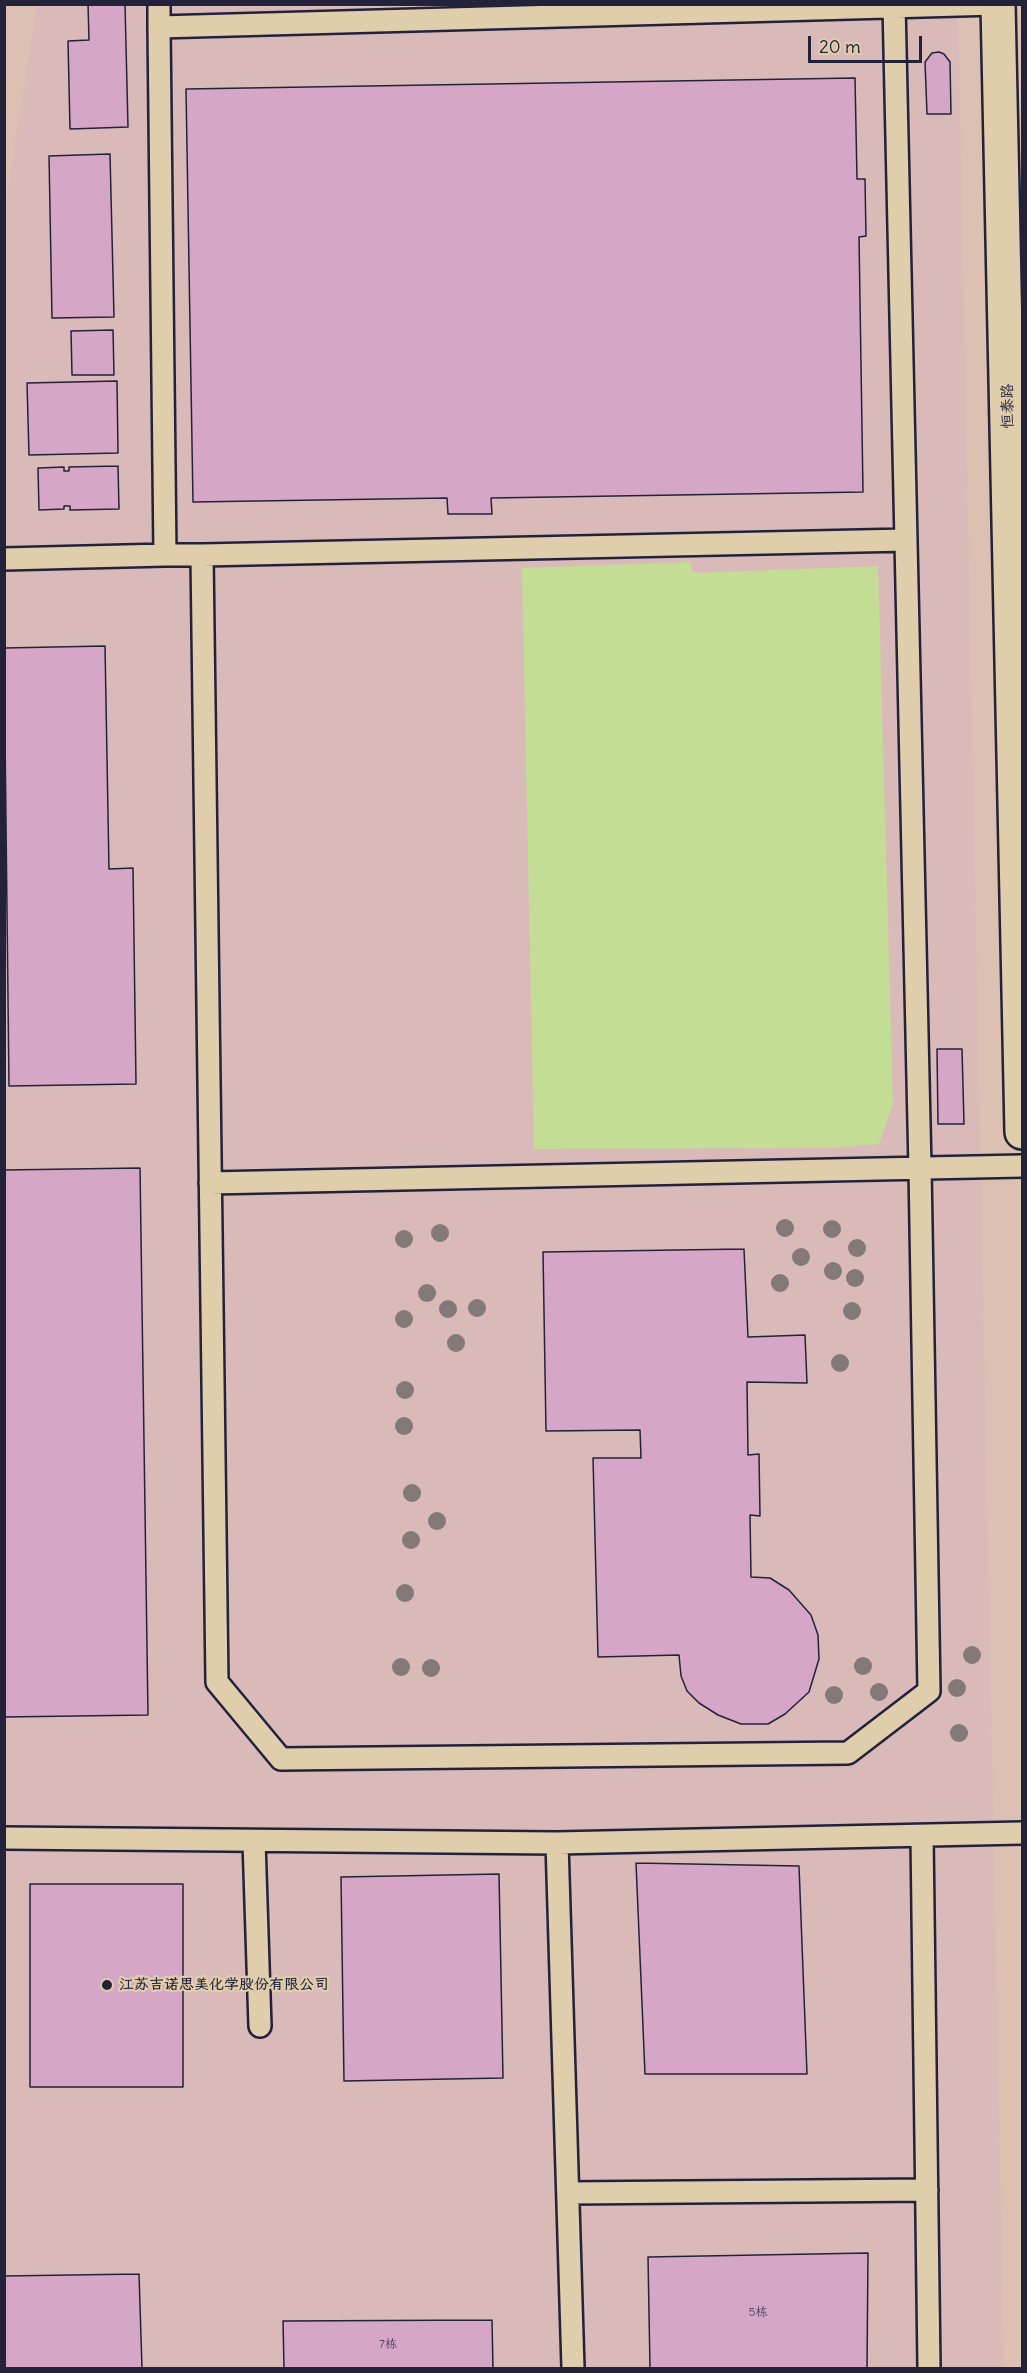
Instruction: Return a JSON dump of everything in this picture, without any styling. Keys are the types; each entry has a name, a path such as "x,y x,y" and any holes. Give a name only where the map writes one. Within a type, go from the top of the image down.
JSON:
{"street":[{"name":"恒泰路","path":"997,4 1023,1132"}],"lane":[{"path":"159,4 165,555"},
{"path":"159,27 392,13 997,4"},
{"path":"201,555 217,1682 281,1759 849,1754 929,1691 920,1168 894,7"},
{"path":"4,559 906,540"},
{"path":"210,1183 1023,1166"},
{"path":"4,1838 557,1843 1023,1833"},
{"path":"922,1836 929,2368"},
{"path":"254,1841 260,2026"},
{"path":"557,1843 573,2368"},
{"path":"568,2193 927,2190"}],"shaded area":[{"path":"37,5 958,5 1004,2368 5,2368 4,213"}],"green space":[{"path":"690,562 693,573 878,566 893,1104 879,1144 832,1148 534,1149 522,568"}],"building":[{"path":"88,4 125,4 128,127 70,129 68,41 89,40"},
{"path":"932,53 944,54 950,62 951,114 927,114 925,62"},
{"path":"855,78 857,179 865,179 866,236 859,237 863,492 491,498 492,514 448,514 447,498 193,502 186,89"},
{"path":"110,154 114,317 52,318 49,156"},
{"path":"113,330 114,375 72,375 71,331"},
{"path":"117,381 118,453 29,455 27,383"},
{"path":"118,466 119,509 70,510 70,506 64,506 64,509 39,510 38,468 64,467 64,471 69,471 69,467"},
{"path":"105,646 109,869 133,868 136,1084 9,1086 4,648"},
{"path":"937,1049 962,1049 964,1124 938,1124"},
{"path":"140,1168 148,1715 4,1717 4,1170"},
{"path":"744,1249 748,1337 805,1335 807,1383 747,1382 748,1455 759,1454 760,1516 750,1515 751,1577 770,1578 789,1590 811,1615 818,1635 819,1659 809,1692 785,1714 768,1724 741,1724 718,1715 699,1703 687,1691 681,1676 679,1655 598,1657 593,1458 641,1458 640,1430 546,1431 543,1252"},
{"path":"636,1863 799,1866 807,2074 645,2074"},
{"path":"499,1874 503,2078 344,2081 341,1877"},
{"name":"江苏吉诺思美化学股份有限公司","path":"30,1884 183,1884 183,2087 30,2087"},
{"path":"868,2253 867,2368 650,2368 648,2257"},
{"path":"139,2274 142,2368 4,2368 4,2276"},
{"path":"492,2320 493,2368 284,2368 283,2321"}],"place":[{"name":"江苏吉诺思美化学股份有限公司","path":"107,1985"}]}
